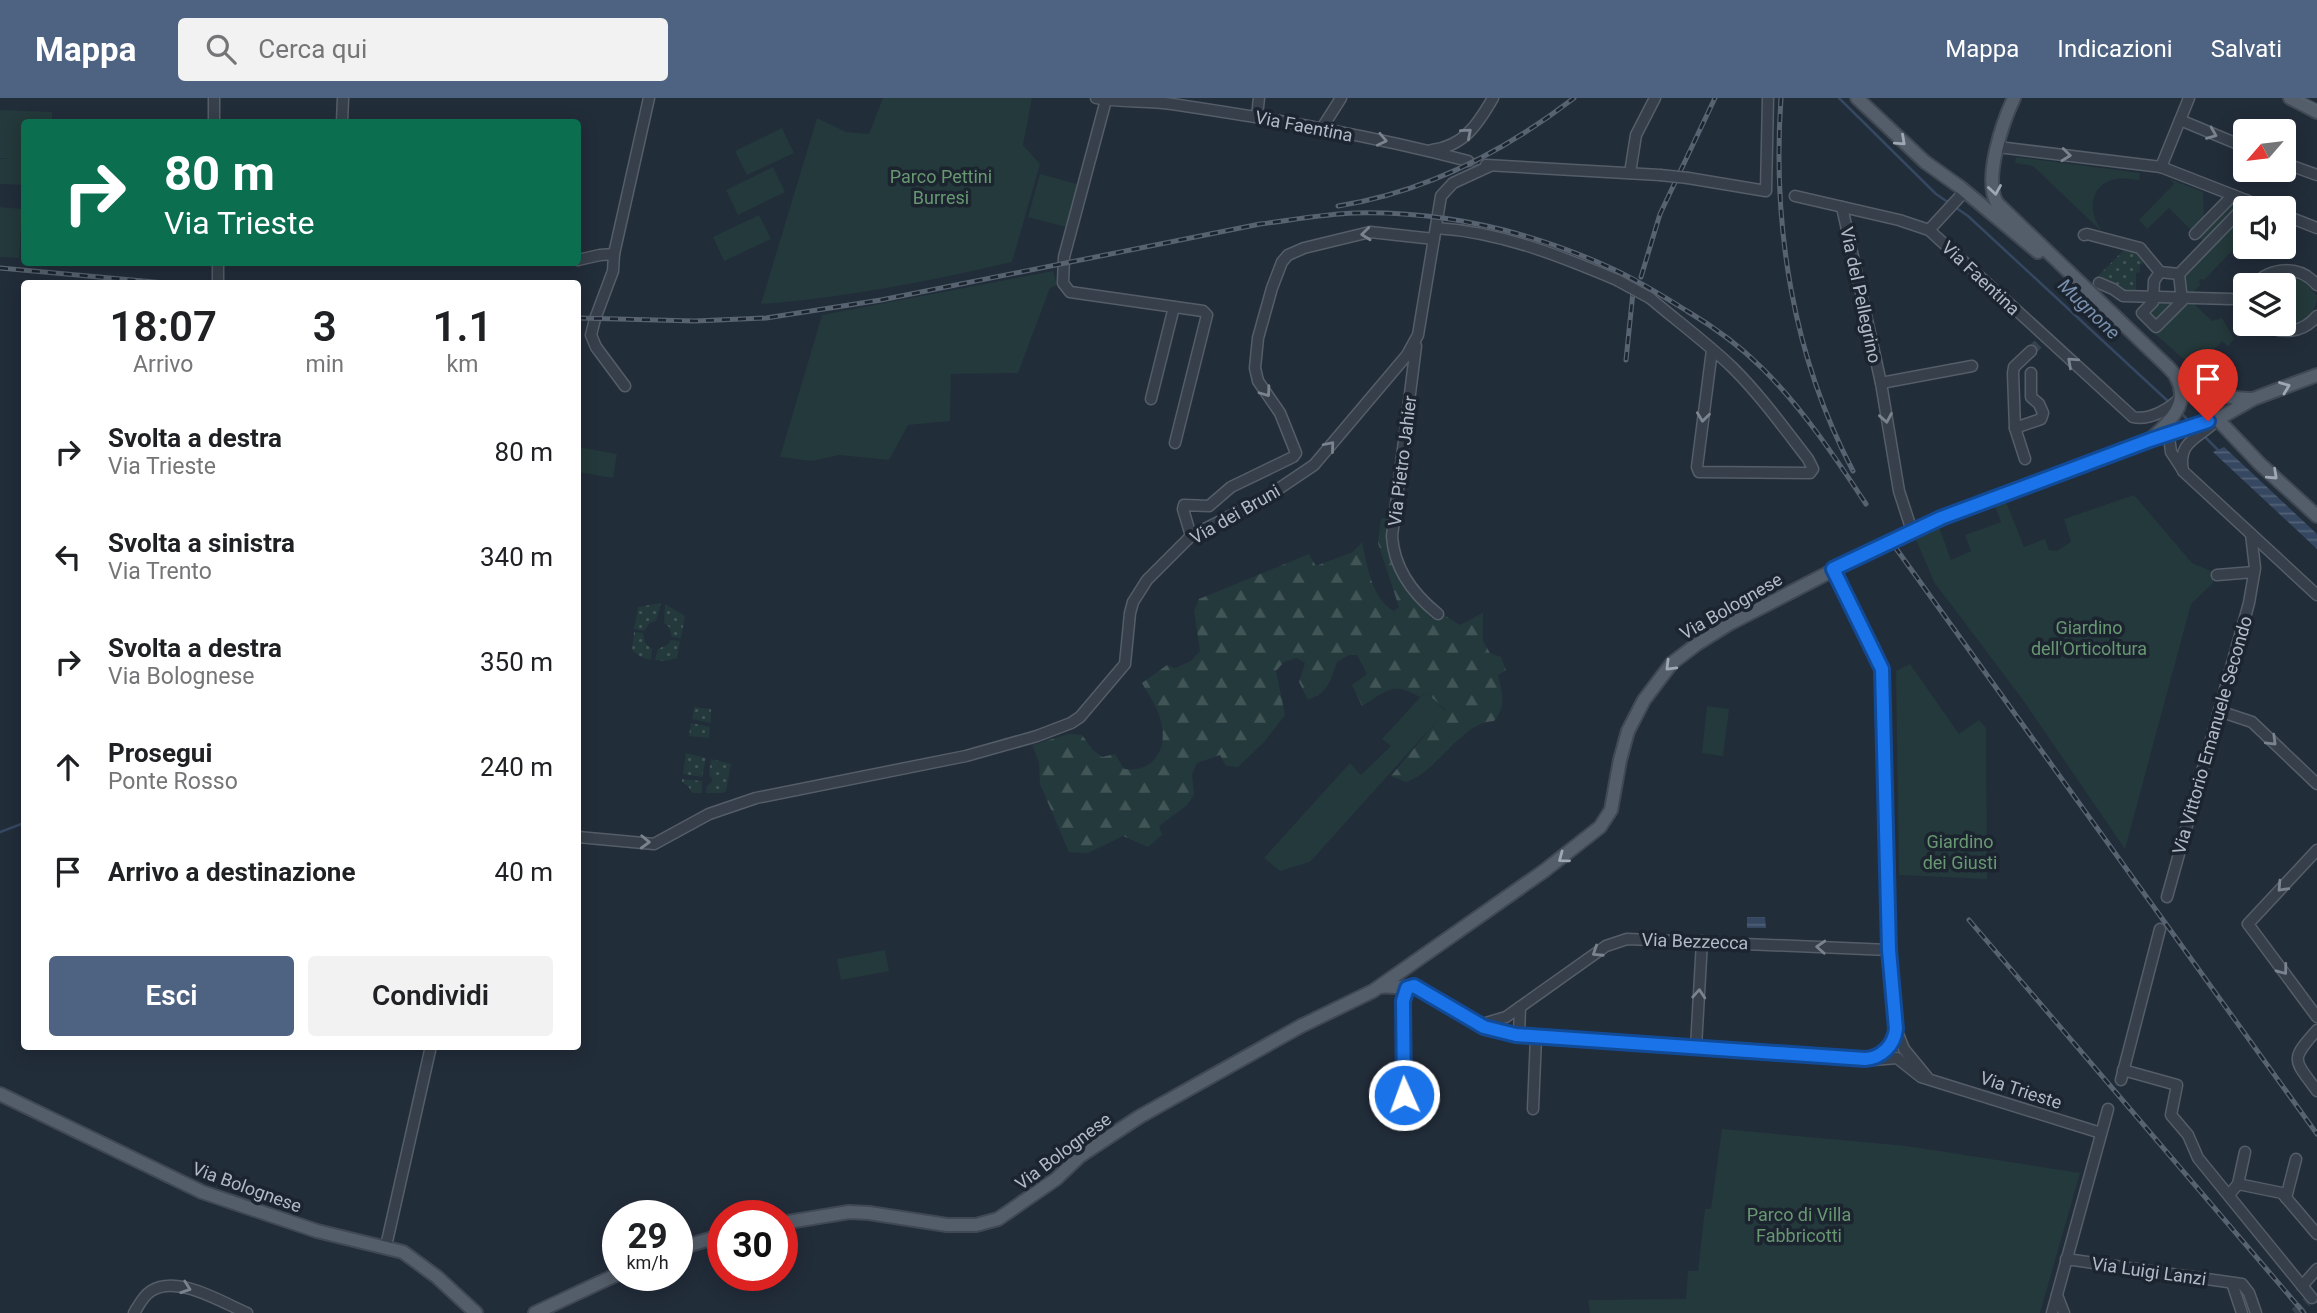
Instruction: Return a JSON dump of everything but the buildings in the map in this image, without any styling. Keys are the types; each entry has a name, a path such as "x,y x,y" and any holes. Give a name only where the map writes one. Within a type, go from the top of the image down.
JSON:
{"main road":[{"path":"1857,98 1963,194 2029,246 2057,261"},
{"path":"2014,98 2003,121 1998,147 1992,187 1995,199 2167,366 2260,464 2317,516"},
{"path":"2290,98 2317,113"},
{"path":"2167,366 2211,393 2231,398 2253,399"},
{"path":"2167,366 2180,384 2180,400 2167,432"},
{"name":"Via Bolognese","path":"798,1220 849,1212 947,1225 976,1225 998,1219 1056,1179 1080,1156 1139,1116 1379,987 1406,980 1605,822 1611,810 1620,760 1629,731 1644,700 1672,663 1697,644 1833,569 1906,534 2167,432 2204,426 2253,399 2317,375"},
{"path":"1833,569 1882,669 1889,950 1896,1029 1893,1043 1870,1059"},
{"name":"Via Trieste","path":"1406,980 1479,1025 1519,1036 1870,1059"},
{"name":"Via Bolognese","path":"0,1094 202,1192 317,1231 386,1246 409,1255 476,1313"},
{"path":"537,1313 602,1282"}],"street":[{"path":"214,98 215,119"},
{"path":"342,119 343,98"},
{"path":"625,386 596,347 591,335 613,271 614,254 649,98"},
{"path":"1257,116 1259,98"},
{"path":"1322,128 1341,98"},
{"path":"1428,151 1448,146 1469,134 1493,98"},
{"path":"1655,98 1636,135 1630,173 1688,178 1766,191 1768,98"},
{"path":"2161,166 2189,98"},
{"path":"1102,99 1063,257 1063,283 1070,292 1203,311 1207,315 1175,443"},
{"name":"Via Faentina","path":"1102,99 1151,101 1257,116 1468,161"},
{"path":"2180,120 2233,142"},
{"path":"1998,147 2161,166 2234,195 2195,234"},
{"name":"Via dei Bruni","path":"581,837 654,844 709,814 772,795 966,756 1037,736 1071,723 1080,717 1125,664 1127,628 1133,602 1147,580 1191,536 1265,498 1307,470 1321,457 1410,350 1418,335 1439,201 1447,188 1485,165 1630,173"},
{"path":"2296,167 2317,175"},
{"path":"1929,230 1963,194"},
{"name":"Via Faentina","path":"1795,196 1899,220 1929,230 2043,339 2136,418 2150,416 2180,400"},
{"name":"Via del Pellegrino","path":"1842,207 1881,383 1906,534"},
{"path":"2179,274 2233,218"},
{"path":"2296,220 2317,229"},
{"path":"1307,470 1296,453 1280,413 1258,381 1255,368 1258,338 1282,262 1292,253 1304,248 1370,232 1485,234 1532,246 1616,280 1650,298 1712,350 1748,384 1811,463 1813,469 1810,473 1699,471 1697,467 1712,350"},
{"path":"2084,235 2140,248 2160,272 2179,274"},
{"path":"581,259 614,254"},
{"path":"2270,273 2284,270 2303,273 2317,285"},
{"path":"2160,272 2154,281 2153,298 2142,313 2156,327 2182,301 2179,274"},
{"path":"2099,283 2123,296 2231,299"},
{"path":"1151,399 1174,307"},
{"path":"2296,329 2306,326 2317,316"},
{"name":"Via Pietro Jahier","path":"1418,335 1393,547 1395,559 1404,577 1420,600 1438,614"},
{"path":"2025,459 2015,428 2014,367 2031,351"},
{"name":"Via del Pellegrino","path":"1881,383 1972,366"},
{"path":"2015,428 2040,419 2043,413 2039,404 2031,397 2031,373"},
{"path":"2184,472 2181,458 2183,451 2204,426"},
{"path":"2167,432 2175,461 2184,472 2317,595"},
{"path":"1191,536 1184,505 1209,506 1231,487 1293,457 1296,453"},
{"name":"Via Vittorio Emanuele Secondo","path":"2167,897 2249,603 2255,570 2251,534"},
{"path":"2217,575 2255,570 2269,558 2282,562"},
{"path":"2219,711 2252,722 2317,784"},
{"path":"2317,850 2248,923 2317,1017"},
{"path":"2160,929 2122,1075 2177,1085 2171,1115 2188,1135 2198,1158 2312,1299"},
{"name":"Via Bezzecca","path":"1479,1025 1501,1019 1594,954 1620,940 1889,950"},
{"path":"1696,1047 1702,941"},
{"path":"1404,1100 1402,1015 1406,980"},
{"path":"1519,1036 1520,1007"},
{"path":"1896,1029 1904,1049 1930,1079"},
{"path":"2317,1030 2298,1051 2296,1058 2300,1069 2317,1091"},
{"path":"1533,1109 1536,1037"},
{"path":"386,1246 430,1050"},
{"name":"Via Trieste","path":"1870,1059 1877,1061 1897,1058 1915,1074 2101,1133"},
{"path":"2052,1313 2108,1109"},
{"path":"2229,1195 2238,1184 2245,1152"},
{"path":"2286,1198 2296,1158"},
{"path":"2238,1184 2282,1193 2317,1234"},
{"name":"Via Luigi Lanzi","path":"2066,1259 2232,1283"},
{"path":"2302,1286 2317,1269"},
{"path":"2242,1313 2232,1283 2245,1287 2256,1313"},
{"path":"134,1313 150,1292 163,1285 176,1284 247,1313"},
{"path":"2057,1294 2064,1313"}],"green space":[{"name":"Parco Pettini Burresi","path":"883,98 1032,98 1023,145 1040,164 1012,262 887,288 761,304 817,118 846,132 869,134"},
{"path":"0,110 52,112 52,119 21,119 21,185 0,184 0,159 10,159 0,158"},
{"path":"782,128 794,153 747,175 735,151"},
{"path":"2016,157 2140,173 2139,180 2119,178 2107,182 2096,192 2093,207 2100,230 2033,166 2015,163"},
{"path":"773,167 785,192 738,215 726,190"},
{"path":"1040,174 1077,184 1066,227 1028,217"},
{"path":"2170,179 2203,192 2204,217 2208,217 2194,233 2169,208 2147,229 2139,220 2174,184"},
{"path":"2230,202 2233,203 2233,215 2204,243 2197,235"},
{"path":"0,207 21,209 19,258 0,257"},
{"path":"759,215 771,239 724,261 713,237"},
{"path":"2233,219 2233,250 2204,280 2200,279 2201,284 2191,294 2184,294 2185,269"},
{"path":"2126,248 2141,249 2143,264 2140,265 2140,272 2136,273 2136,293 2124,293 2096,278"},
{"path":"1053,271 1057,285 1050,288 1018,373 951,374 950,421 908,425 889,460 839,455 812,461 780,457 822,315"},
{"path":"2296,279 2304,281 2317,296 2311,313 2296,322"},
{"path":"2180,301 2159,322 2147,310 2153,304"},
{"path":"2185,301 2191,301 2212,321 2222,318 2234,339 2228,346 2222,341 2195,369 2154,333"},
{"path":"581,448 617,454 613,478 581,473"},
{"name":"Giardino dell'Orticoltura","path":"2134,495 2192,563 2211,571 2215,576 2213,583 2191,604 2125,849 2023,700 1934,582 1915,537 1939,527 1951,560 1971,551 1965,535 2001,522 1995,506 2006,502 2024,547 2045,539 2049,550 2057,551 2071,542 2064,519"},
{"path":"1381,518 1392,519 1397,573 1411,594 1460,625 1483,613 1483,641 1490,653 1501,657 1506,670 1498,675 1502,704 1494,721 1471,729 1429,768 1406,782 1391,776 1446,710 1425,692 1420,697 1396,689 1384,692 1362,706 1352,685 1367,674 1357,655 1349,655 1337,662 1324,690 1308,700 1299,682 1305,663 1296,658 1284,662 1276,671 1285,715 1264,742 1238,767 1226,766 1220,755 1197,763 1192,774 1194,795 1186,806 1159,826 1162,835 1148,847 1123,836 1088,853 1069,852 1040,784 1039,762 1032,745 1069,734 1082,735 1102,757 1115,754 1124,769 1144,767 1152,762 1161,747 1162,728 1157,709 1142,683 1167,665 1175,668 1191,661 1200,651 1194,611 1199,599 1309,554 1316,566 1353,552 1362,542 1380,599 1394,611 1399,607 1378,543"},
{"path":"661,603 656,621 650,623 644,631 634,629 638,607"},
{"path":"665,604 685,616 681,638 672,637 669,627 664,623"},
{"path":"634,632 643,633 645,643 652,649 651,660 632,650"},
{"path":"671,640 680,641 677,658 655,660 658,649"},
{"name":"Giardino dei Giusti","path":"1910,664 1959,734 1979,720 1986,728 1987,879 1899,875 1896,671"},
{"path":"1425,692 1446,711 1310,862 1280,871 1264,858 1350,763 1361,775 1391,746 1382,739"},
{"path":"1707,706 1729,709 1723,756 1702,753"},
{"path":"694,707 711,709 711,723 692,719"},
{"path":"691,723 710,727 709,738 689,736"},
{"path":"686,753 706,758 702,777 683,774"},
{"path":"711,759 731,764 726,791 722,793 706,793 707,786 713,781 709,774"},
{"path":"682,779 702,781 702,793 692,793"},
{"path":"885,950 889,971 841,980 837,959"},
{"name":"Parco di Villa Fabbricotti","path":"1722,1129 1907,1146 2080,1173 2040,1313 1590,1313 1588,1300 1686,1299 1688,1271 1698,1271 1705,1209 1711,1209"}],"water":[{"path":"2224,447 2317,534 2317,549 2213,452"},
{"path":"1747,917 1765,917 1766,928 1747,928"}],"waterway":[{"name":"Mugnone","path":"1839,98 1936,194 1968,216 2171,404"},
{"name":"Mugnone","path":"2181,413 2191,423"},
{"name":"Mugnone","path":"2203,435 2218,450"},
{"path":"0,832 21,824"}],"tunnel":[{"path":"1468,161 1481,164"},
{"path":"2031,351 2041,341"},
{"path":"2295,1313 2307,1302"}],"tram line":[{"path":"2302,98 2317,105"}],"railway":[{"path":"1338,206 1402,191 1463,167 1520,135 1574,98"},
{"path":"1641,277 1660,214 1715,98"},
{"path":"1781,98 1780,194 1791,290 1815,383 1853,471"},
{"path":"581,318 695,321 766,318 881,300 1260,224 1355,213 1389,213 1455,220 1520,234 1583,256 1642,284 1717,330 1754,361 1792,400 1866,504"},
{"path":"0,268 132,280"},
{"path":"1626,360 1633,292"},
{"path":"1895,547 2317,1134"},
{"path":"1969,920 2304,1313"}],"route":[{"path":"1404,1095 1403,1001 1407,988 1414,986 1484,1027 1516,1035 1865,1059 1885,1051 1894,1040 1896,1029 1889,950 1882,669 1833,569 1941,518 2208,421"}]}
